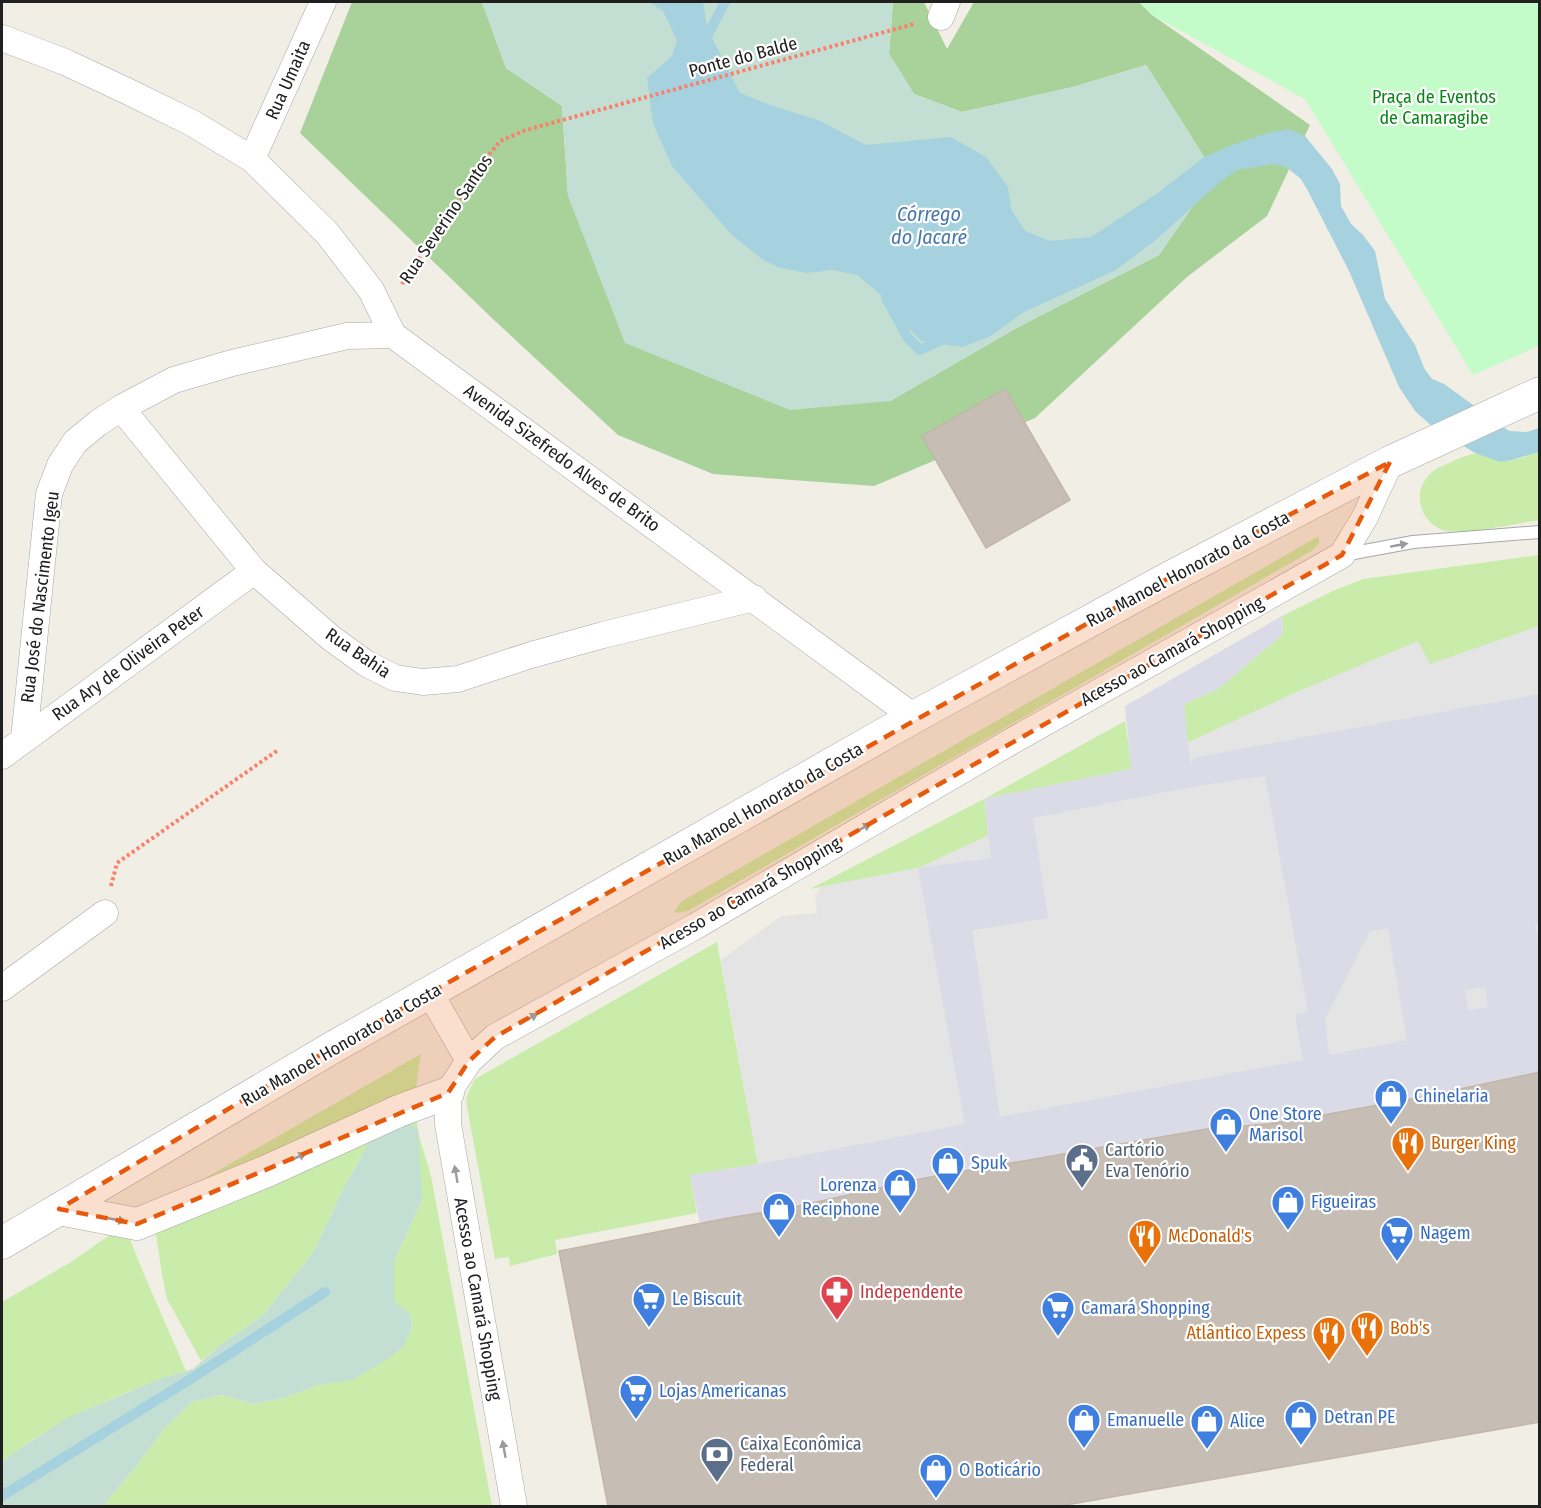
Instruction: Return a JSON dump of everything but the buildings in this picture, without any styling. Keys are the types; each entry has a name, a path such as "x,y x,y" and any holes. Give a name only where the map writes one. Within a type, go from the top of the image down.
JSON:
{"street":[{"name":"Rua Umaita","path":"252,159 323,2"},
{"name":"Avenida Sizefredo Alves de Brito","path":"2,38 66,62 129,92 192,123 252,159 327,233 371,290 388,324 914,717"},
{"name":"Rua José do Nascimento Igeu","path":"24,739 49,494 60,465 75,442 121,408 174,380 388,324"},
{"name":"Rua Manoel Honorato da Costa","path":"2,1243 330,1049 914,717 1168,578 1390,462 1539,393"},
{"name":"Rua Bahia","path":"121,408 254,571 331,638 367,664 394,678 423,681 458,679 603,635 754,598"},
{"name":"Acesso ao Camará Shopping","path":"514,1506 448,1124 448,1093 469,1061 495,1037 694,927 1012,741 1342,555 1365,517 1390,462"},
{"name":"Rua Ary de Oliveira Peter","path":"2,756 254,571"},
{"path":"2,988 105,913"},
{"path":"430,993 469,1061"},
{"path":"59,1209 137,1224 267,1171 401,1110 448,1093"}],"lane":[{"path":"1342,555 1413,542 1539,532"}],"path":[{"name":"Ponte do Balde","path":"552,124 944,9"},
{"name":"Rua Severino Santos","path":"388,324 484,161 500,141 526,130 552,124"},
{"path":"105,913 117,863 278,750"}],"highlighted area":[{"path":"1390,462 1342,555 495,1037 469,1061 448,1093 137,1224 59,1209 330,1049 1163,581"}],"green space":[{"path":"352,2 482,2 506,68 562,106 568,196 890,401 1020,326 1159,255 1215,174 1146,65 1073,87 962,112 914,94 889,54 893,2 924,2 947,49 974,2 1139,2 1152,15 1310,125 1267,216 1187,277 1035,418 874,486 713,474 618,435 494,320 300,133"},
{"path":"482,2 893,2 889,54 914,94 962,112 1073,87 1146,65 1215,174 1159,255 1020,326 890,401 790,410 625,343 568,196 562,106 506,68"},
{"name":"Praça de Eventos de Camaragibe","path":"1139,2 1539,2 1539,346 1473,375 1305,99 1152,15"},
{"path":"1539,452 1539,520 1476,530 1452,531 1438,528 1425,516 1420,493 1423,484 1434,470 1473,454 1504,461"},
{"path":"1319,536 1319,543 1313,550 688,911 674,912 682,901"},
{"path":"1539,555 1539,694 1189,764 1184,704 1218,689 1283,634 1282,616 1363,579"},
{"path":"1125,721 1132,769 984,799"},
{"path":"984,799 991,858 918,868 810,889"},
{"path":"717,942 758,1164 690,1175 697,1213 555,1240 557,1254 510,1266 509,1257 495,1259 466,1101 475,1079"},
{"path":"421,1054 416,1092 418,1130 431,1176 492,1506 103,1506 163,1430 192,1402 222,1395 253,1404 284,1398 318,1385 352,1379 404,1345 412,1327 410,1314 394,1302 394,1261 422,1200 361,1156 313,1253 263,1315 201,1361 167,1299 153,1214 160,1204"},
{"path":"402,1117 418,1130 422,1200 394,1261 394,1301 410,1314 412,1327 404,1346 389,1358 352,1380 318,1385 284,1398 253,1404 222,1395 192,1402 163,1430 103,1506 2,1506 2,1462 13,1453 69,1417 162,1378 193,1369 219,1346 263,1315 313,1253 345,1185 377,1129"},
{"path":"117,1230 129,1237 186,1371 113,1398 66,1420 2,1462 2,1302 71,1262"}],"shaded area":[{"path":"1282,616 1283,634 1218,689 1184,704 1190,763 1197,757 1539,694 1540,923 1535,924 1540,951 1539,1072 1449,1092 1307,1118 1215,1129 700,1224 690,1175 965,1124 918,868 991,858 984,799 1131,769 1125,706","holes":["1265,776 1308,1012 1295,1015 1303,1060 1000,1117 972,930 1048,918 1033,818 1191,787","1388,929 1407,1040 1329,1055 1325,1019 1370,931","1485,987 1488,1007 1468,1010 1465,990"]},
{"path":"1539,626 1539,1017 758,1164 721,960 781,916 817,913 815,896 821,887 918,868 1292,694 1418,641 1430,664"}],"water":[{"name":"Córrego do Jacaré","path":"649,2 703,2 707,28 740,93 818,120 866,145 951,137 986,157 1008,187 1011,209 1025,231 1050,241 1091,237 1158,193 1204,157 1232,145 1267,133 1288,129 1305,136 1332,169 1340,184 1341,206 1351,224 1375,251 1385,299 1415,345 1424,368 1432,379 1444,384 1509,431 1527,432 1539,428 1539,452 1500,462 1475,453 1433,427 1415,411 1399,387 1349,271 1307,189 1300,178 1286,167 1273,164 1237,170 1220,182 1157,239 1116,270 1024,312 991,336 963,347 921,341 881,295 857,275 832,270 806,273 778,267 763,260 731,234 672,166 653,123 647,78 672,56 677,40 663,11"}],"waterway":[{"name":"Córrego do Jacaré","path":"703,44 725,2"},
{"name":"Córrego do Jacaré","path":"886,298 908,338 920,350 948,337"},
{"path":"2,1496 325,1292"}],"place":[{"name":"Chinelaria","path":"1391,1125"},
{"name":"One Store Marisol","path":"1226,1153"},
{"name":"Burger King","path":"1408,1172"},
{"name":"Cartório Eva Tenório","path":"1082,1189"},
{"name":"Spuk","path":"948,1192"},
{"name":"Lorenza","path":"900,1214"},
{"name":"Figueiras","path":"1288,1231"},
{"name":"Reciphone","path":"779,1238"},
{"name":"Nagem","path":"1397,1262"},
{"name":"McDonald's","path":"1145,1265"},
{"name":"Independente","path":"837,1321"},
{"name":"Le Biscuit","path":"649,1328"},
{"name":"Camará Shopping","path":"1058,1337"},
{"name":"Bob's","path":"1367,1357"},
{"name":"Atlântico Expess","path":"1329,1362"},
{"name":"Lojas Americanas","path":"636,1420"},
{"name":"Detran PE","path":"1301,1446"},
{"name":"Emanuelle","path":"1084,1449"},
{"name":"Alice","path":"1207,1450"},
{"name":"Caixa Econômica Federal","path":"717,1483"},
{"name":"O Boticário","path":"936,1499"}]}
